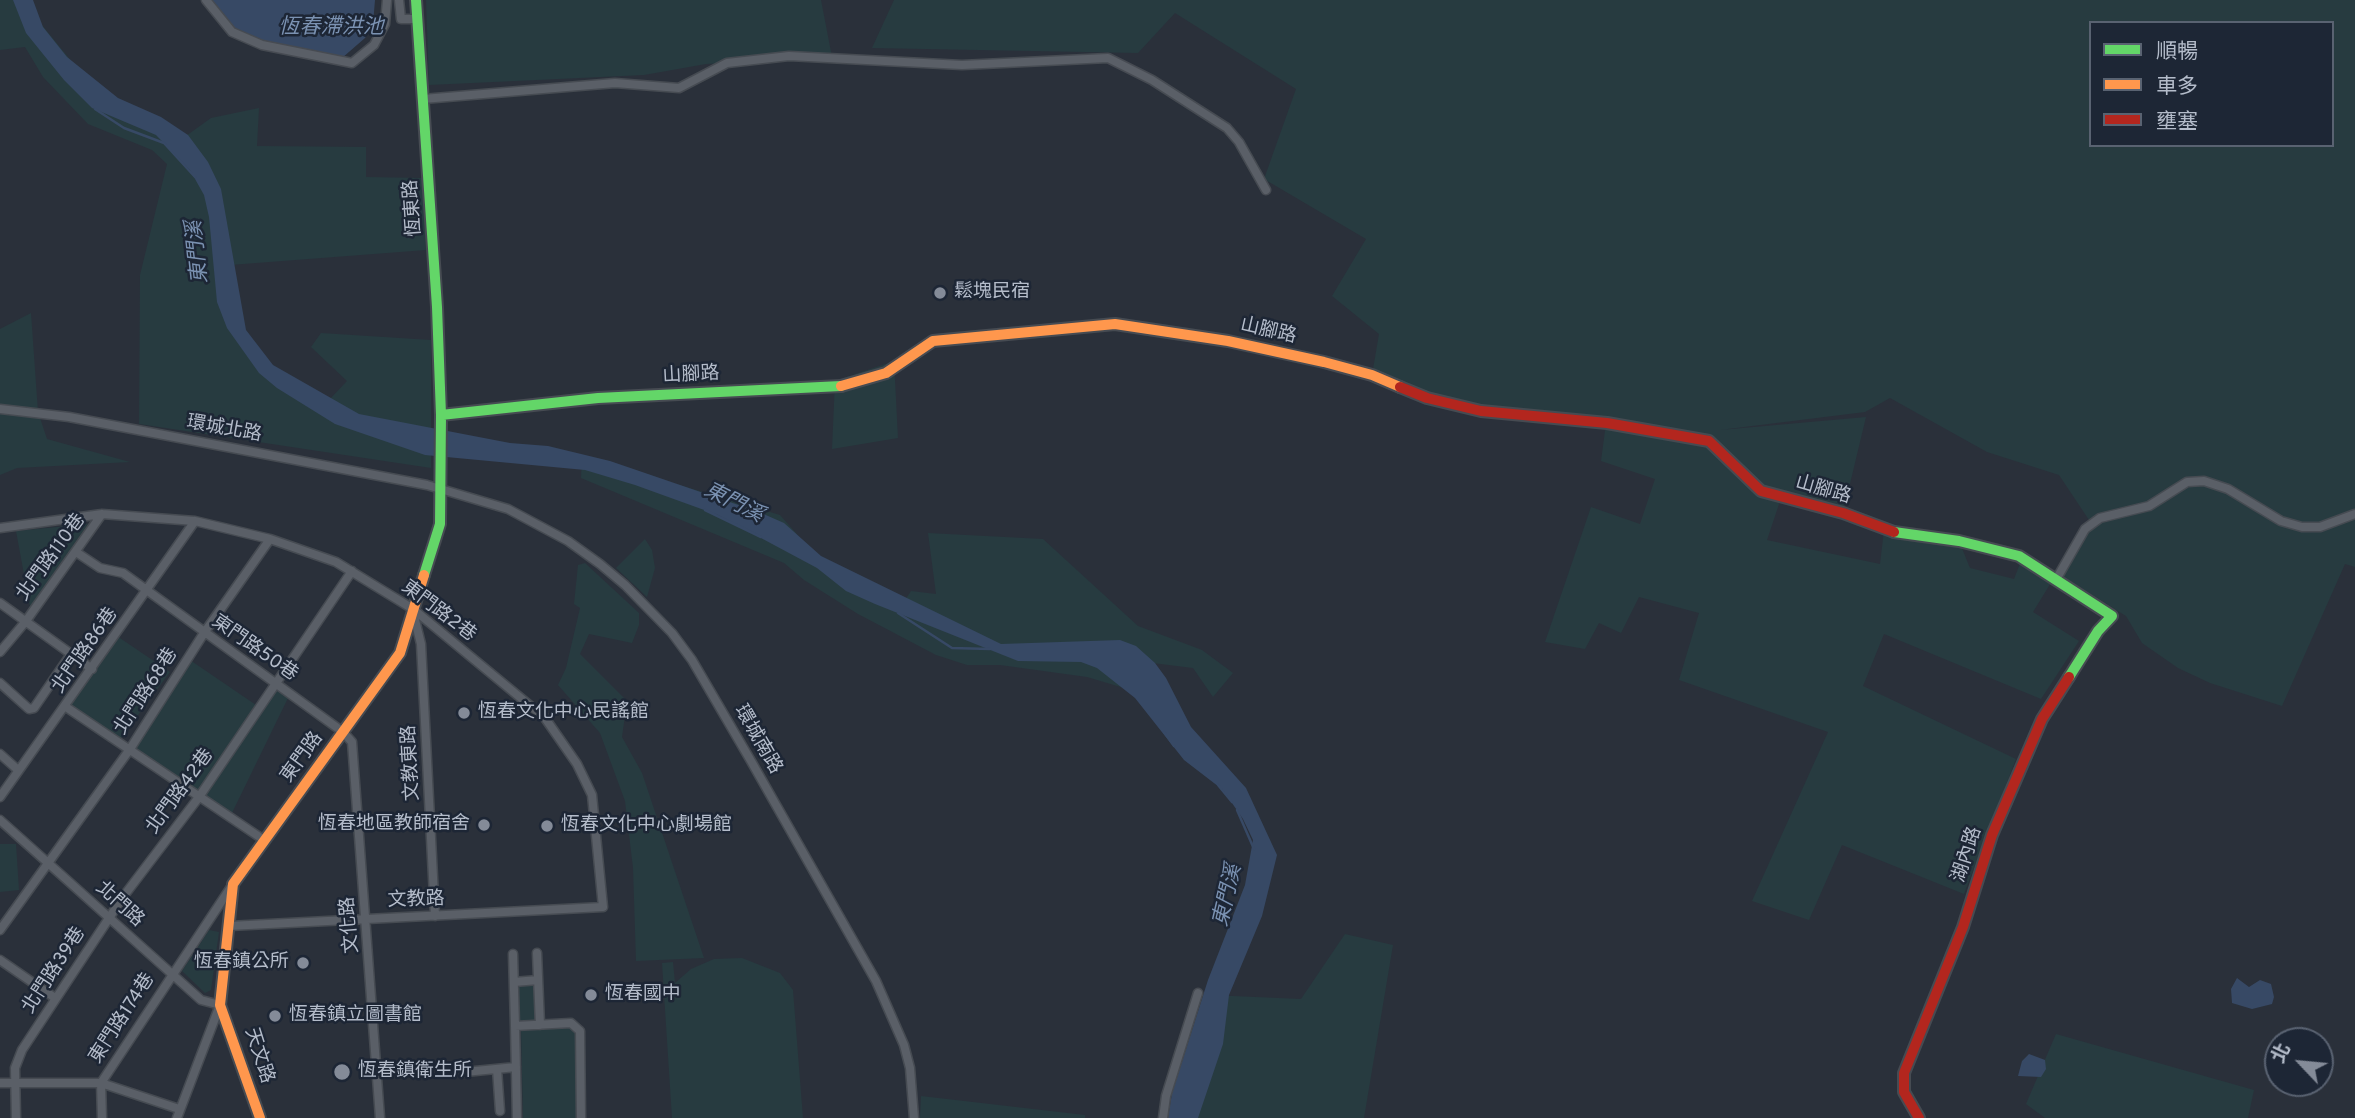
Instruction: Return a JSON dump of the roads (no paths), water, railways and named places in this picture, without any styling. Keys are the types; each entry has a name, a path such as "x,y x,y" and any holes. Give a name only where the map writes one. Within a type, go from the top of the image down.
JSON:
{"street":[{"path":"206,0 232,32 262,45 352,63 374,45 385,24 387,0"},
{"path":"399,0 401,19 415,19"},
{"name":"恆東路","path":"416,0 415,19 424,99 441,418"},
{"path":"424,99 615,83 679,89 727,62 789,56 962,65 1108,58 1152,80 1227,128 1239,142 1266,190"},
{"name":"山腳路","path":"441,418 598,398 840,386 886,373 933,341 1115,324 1228,341 1324,362 1372,375 1427,397 1481,411 1606,423 1709,441 1721,450 1752,486 1761,491 1843,513 1884,530 1959,541 2019,555 2112,616"},
{"name":"環城北路","path":"0,409 69,417 359,470 442,489"},
{"name":"東門路","path":"178,1114 220,1005 233,884 400,653 440,524 441,418"},
{"path":"2057,578 2085,529 2100,518 2149,506 2187,482 2204,481 2228,489 2281,521 2302,527 2320,527 2355,514"},
{"name":"環城南路","path":"442,489 508,509 568,541 625,584 672,633 708,688 876,981 904,1045 912,1082 914,1118"},
{"name":"東門路2巷","path":"0,528 102,514 195,521 270,539 336,562 413,609 545,718 577,764 592,795 603,907"},
{"name":"北門路110巷","path":"0,652 26,621 102,514"},
{"name":"北門路86巷","path":"0,797 195,521"},
{"name":"北門路68巷","path":"49,861 130,749 204,633 270,539"},
{"name":"東門路50巷","path":"76,552 100,568 123,573 343,732"},
{"name":"北門路42巷","path":"109,918 198,797 352,571"},
{"path":"0,603 92,669"},
{"name":"文教東路","path":"413,609 422,657 436,916"},
{"name":"湖內路","path":"1919,1118 1904,1092 1904,1073 1964,928 1992,835 2042,719 2098,631 2112,616"},
{"path":"0,683 29,709 34,708 71,654"},
{"path":"66,707 264,840"},
{"name":"文化路","path":"343,732 352,742 380,1118"},
{"path":"0,754 18,770"},
{"name":"北門路","path":"0,820 49,861 201,1000 220,1005"},
{"path":"0,930 49,861"},
{"name":"東門路174巷","path":"101,1083 172,972 233,884"},
{"name":"文教路","path":"229,926 603,907"},
{"name":"北門路39巷","path":"16,1118 15,1068 22,1050 109,918"},
{"path":"537,953 540,1024"},
{"path":"498,1069 498,1111 517,1113 513,954"},
{"path":"0,960 55,998"},
{"path":"514,982 538,980"},
{"path":"1163,1118 1166,1096 1198,993"},
{"name":"天文路","path":"220,1005 260,1118"},
{"path":"515,1026 571,1023 580,1031 581,1118"},
{"path":"465,1072 516,1067"},
{"path":"0,1083 101,1083 178,1114"},
{"path":"101,1083 102,1118"}],"water":[{"path":"13,0 33,0 43,27 67,57 118,98 161,117 188,135 208,162 221,189 246,330 273,365 359,414 510,443 548,446 610,461 759,512 784,523 821,556 1001,644 1120,640 1136,646 1155,663 1166,678 1191,727 1246,788 1277,855 1262,916 1229,995 1223,1044 1198,1118 1168,1118 1172,1093 1208,980 1245,885 1253,840 1243,819 1223,790 1184,760 1135,698 1097,668 1081,662 1018,661 875,604 846,591 817,568 718,515 635,485 585,470 425,455 335,424 277,388 259,373 227,328 217,302 209,217 204,195 190,170 156,135 92,108 64,80 26,33"},
{"name":"恆春滯洪池","path":"202,0 375,0 373,24 365,38 342,58 245,40 213,16"},
{"path":"2237,978 2249,987 2260,980 2271,984 2274,997 2272,1004 2252,1009 2232,1003 2231,989"},
{"path":"2029,1054 2045,1060 2046,1069 2041,1077 2018,1076 2022,1061"}],"waterway":[{"name":"東門溪","path":"95,109 124,128 164,143 195,177"},
{"name":"東門溪","path":"705,510 761,537"},
{"name":"東門溪","path":"898,613 952,648 990,649"},
{"name":"東門溪","path":"1164,732 1174,746"},
{"name":"東門溪","path":"1218,785 1232,802"},
{"name":"東門溪","path":"1237,810 1254,849"}],"place":[{"name":"鬆塊民宿","path":"940,293"},
{"name":"恆春文化中心民謠館","path":"464,713"},
{"name":"恆春地區教師宿舍","path":"484,825"},
{"name":"恆春文化中心劇場館","path":"547,826"},
{"name":"恆春鎮公所","path":"303,963"},
{"name":"恆春國中","path":"591,995"},
{"name":"恆春鎮立圖書館","path":"275,1016"},
{"name":"恆春鎮衛生所","path":"342,1072"}]}
